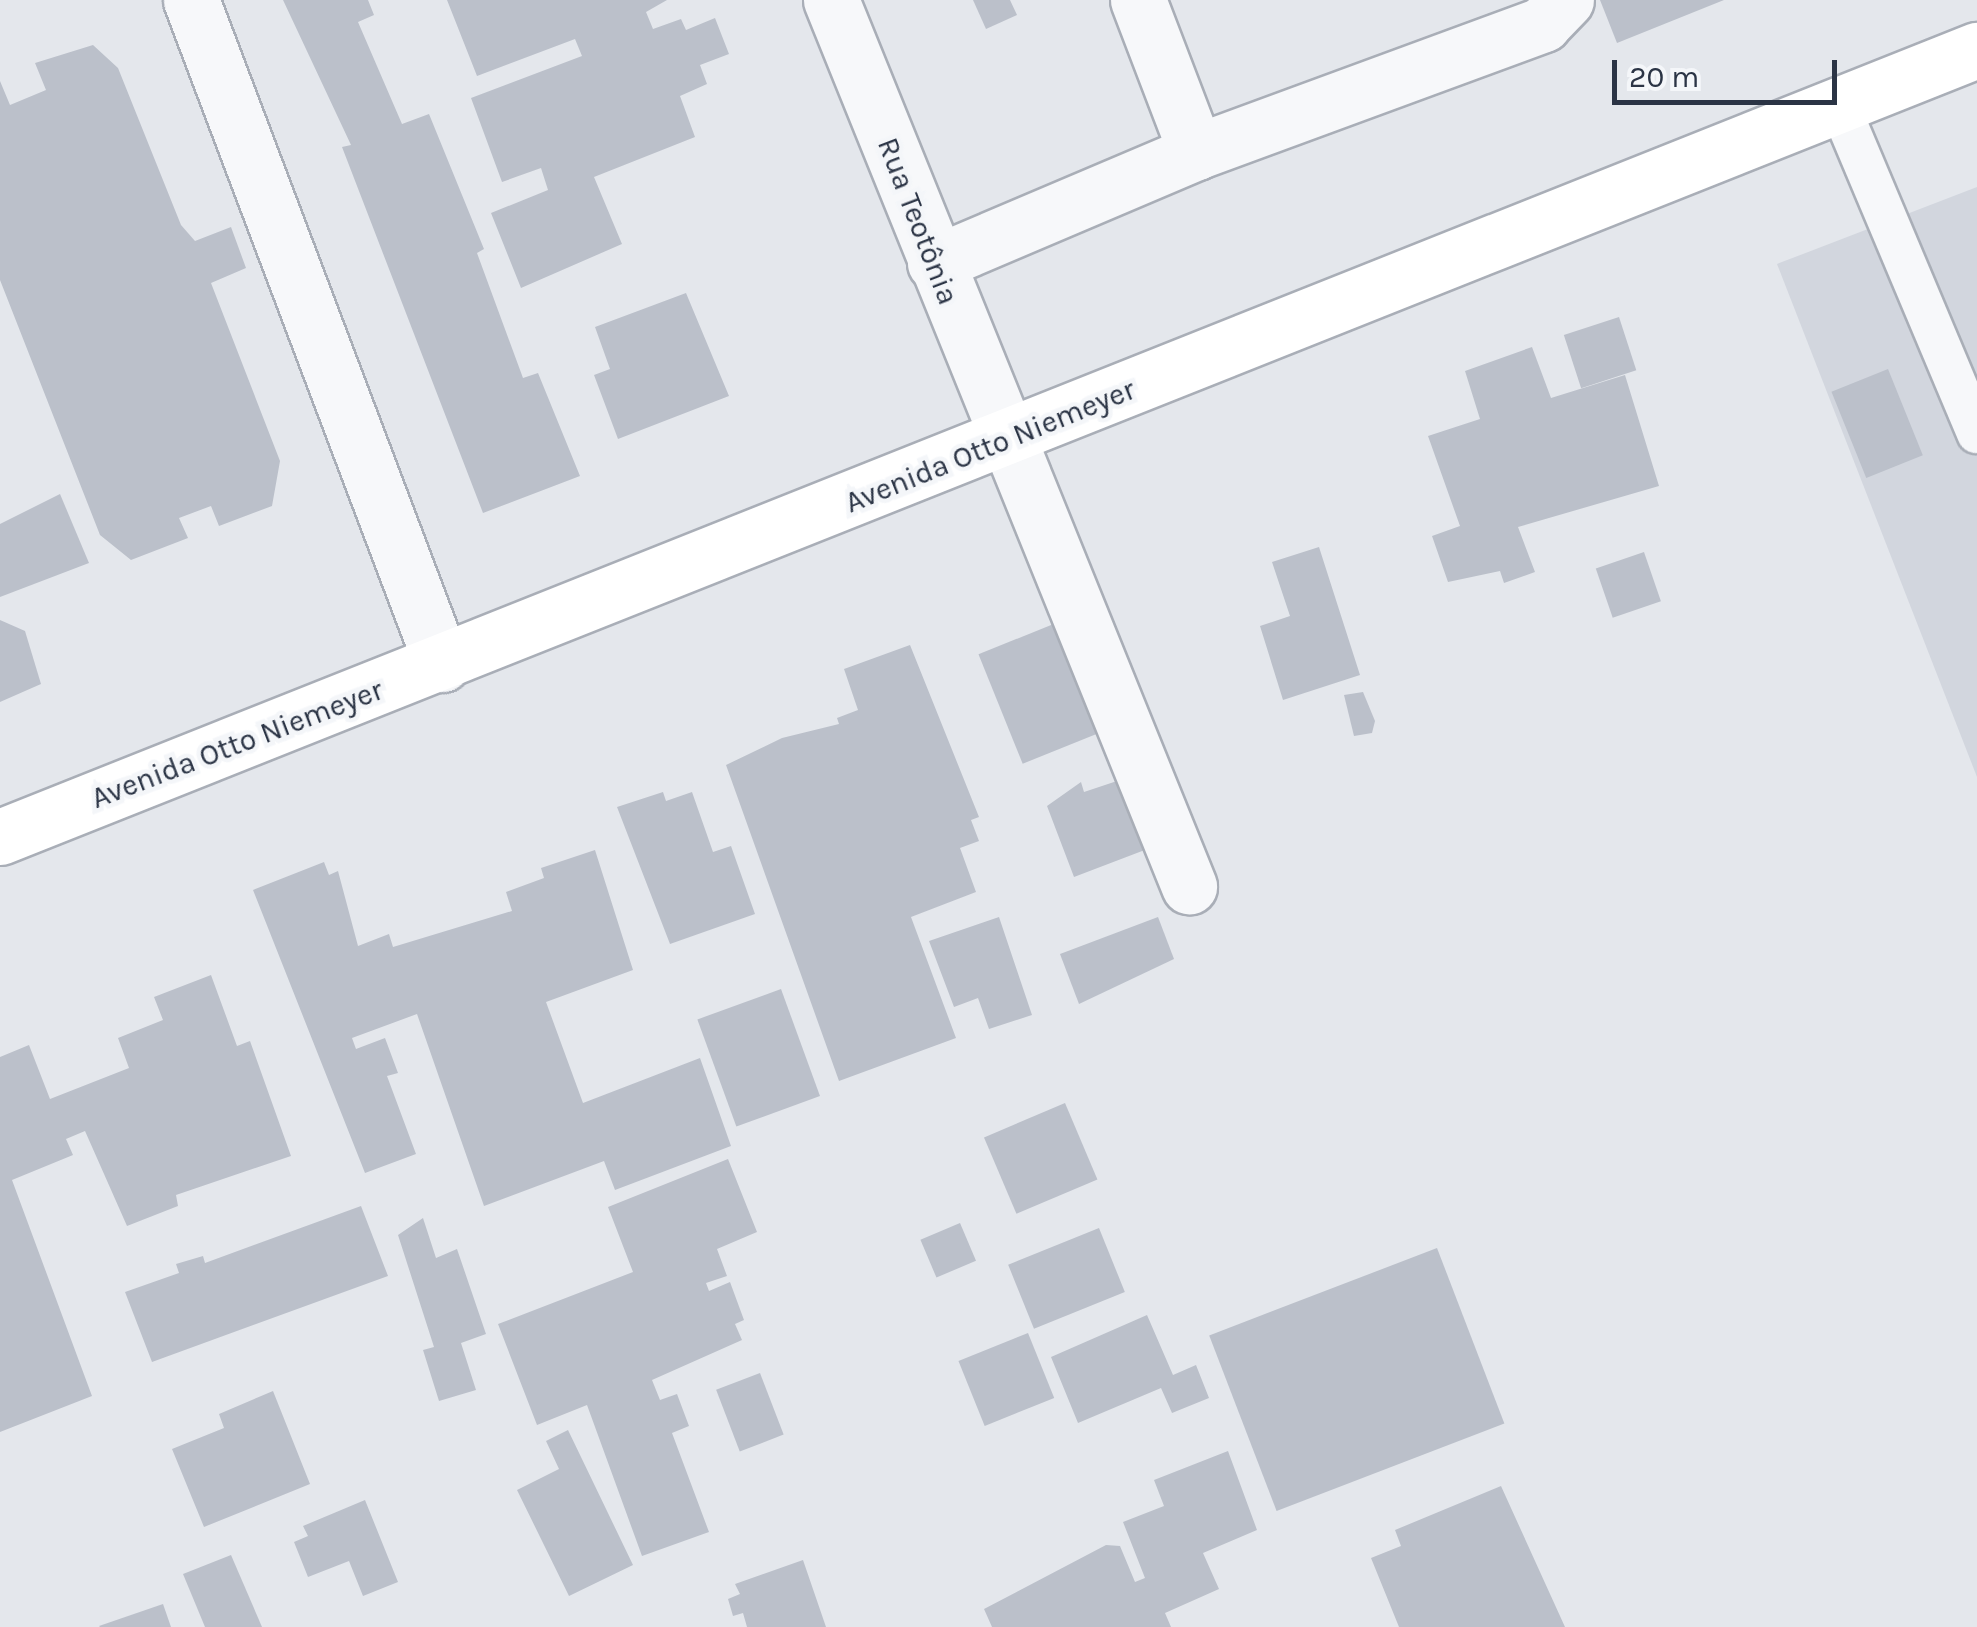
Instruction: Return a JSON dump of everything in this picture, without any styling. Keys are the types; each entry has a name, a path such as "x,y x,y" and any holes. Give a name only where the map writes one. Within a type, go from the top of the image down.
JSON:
{"main road":[{"name":"Avenida Otto Niemeyer","path":"0,837 1004,441 1977,50"}],"street":[{"path":"191,0 442,664"},
{"name":"Rua Teotônia","path":"831,0 1004,441 1189,886"},
{"path":"1138,0 1196,152"},
{"path":"935,263 1196,152 1543,24 1566,0"}],"lane":[{"path":"1839,105 1977,433"}],"shaded area":[{"path":"1977,187 1977,777 1777,264"}],"building":[{"path":"283,0 368,0 374,15 358,22 402,124 429,114 484,249 477,253 523,378 538,373 580,476 483,513 342,147 351,145"},
{"path":"447,0 667,0 646,12 653,29 681,19 686,30 715,18 729,54 700,65 707,84 680,96 695,137 594,177 622,244 521,288 491,213 548,190 541,168 502,182 471,98 582,56 575,39 477,76"},
{"path":"973,0 1010,0 1017,15 986,29"},
{"path":"1600,0 1724,0 1617,43"},
{"path":"93,45 118,68 181,225 195,241 231,227 246,268 211,283 280,461 272,506 219,526 211,506 179,518 188,538 131,560 100,535 0,280 0,81 10,105 46,90 35,63"},
{"path":"686,293 729,396 618,439 594,375 610,369 595,327"},
{"path":"1619,317 1636,370 1581,388 1564,335"},
{"path":"1532,347 1551,398 1625,375 1659,486 1518,527 1535,572 1504,583 1500,571 1448,582 1432,536 1460,526 1428,436 1480,419 1465,371"},
{"path":"1888,369 1923,455 1866,478 1831,392"},
{"path":"60,494 89,563 0,597 0,524"},
{"path":"1319,547 1360,675 1283,700 1260,626 1290,616 1272,562"},
{"path":"1644,552 1661,601 1613,618 1596,569"},
{"path":"0,620 25,631 41,684 0,702"},
{"path":"1061,621 1105,730 1023,764 978,654"},
{"path":"910,645 979,817 971,820 979,841 960,848 976,892 911,917 956,1038 839,1081 726,765 782,738 839,724 837,718 858,710 844,669"},
{"path":"1363,692 1375,721 1372,733 1354,736 1344,695"},
{"path":"1123,779 1150,848 1074,877 1047,806 1081,782 1084,792"},
{"path":"663,792 666,801 692,792 713,852 731,846 755,914 670,944 617,807"},
{"path":"595,850 633,970 546,1002 583,1103 700,1058 731,1146 615,1190 604,1161 484,1206 417,1014 352,1038 356,1049 385,1038 398,1073 387,1076 416,1154 365,1173 253,890 324,862 329,875 338,871 358,946 389,934 393,947 512,911 506,892 544,878 541,868"},
{"path":"999,917 1032,1015 989,1029 978,998 954,1007 929,941"},
{"path":"1158,917 1174,959 1079,1004 1060,954"},
{"path":"211,975 237,1046 250,1041 291,1156 176,1195 178,1206 127,1226 85,1131 66,1139 73,1155 12,1180 92,1396 0,1432 0,1057 29,1045 50,1099 129,1068 118,1038 163,1020 154,997"},
{"path":"781,989 820,1096 736,1127 697,1019"},
{"path":"1065,1103 1097,1179 1016,1214 984,1137"},
{"path":"728,1159 757,1232 717,1249 727,1276 706,1283 709,1291 730,1282 744,1320 735,1324 742,1340 652,1380 660,1400 677,1394 689,1426 672,1433 709,1532 642,1556 587,1405 537,1425 498,1324 633,1272 608,1207"},
{"path":"361,1206 388,1276 152,1362 125,1292 179,1273 176,1264 203,1256 205,1263"},
{"path":"423,1218 436,1258 457,1249 486,1334 461,1343 476,1390 439,1401 423,1350 434,1347 398,1235"},
{"path":"960,1223 976,1261 936,1278 920,1240"},
{"path":"1099,1228 1125,1292 1034,1329 1008,1265"},
{"path":"1437,1248 1504,1424 1277,1511 1209,1335"},
{"path":"1147,1315 1173,1375 1196,1365 1209,1398 1172,1413 1161,1388 1078,1423 1051,1357"},
{"path":"1028,1333 1054,1398 985,1426 958,1361"},
{"path":"760,1373 784,1435 740,1451 716,1390"},
{"path":"273,1391 310,1484 204,1527 172,1449 224,1428 219,1414"},
{"path":"568,1430 633,1565 569,1596 517,1490 559,1469 546,1441"},
{"path":"1228,1451 1257,1530 1203,1553 1219,1589 1165,1613 1171,1627 992,1627 984,1609 1106,1545 1120,1546 1135,1582 1145,1578 1123,1522 1164,1506 1154,1480"},
{"path":"1501,1486 1565,1627 1399,1627 1371,1558 1401,1546 1395,1530"},
{"path":"365,1500 398,1582 363,1596 349,1561 308,1577 294,1542 308,1536 303,1526"},
{"path":"231,1555 262,1627 205,1627 183,1574"},
{"path":"803,1560 826,1627 747,1627 743,1613 733,1616 728,1599 740,1594 735,1584"},
{"path":"163,1604 171,1627 99,1626"}]}
